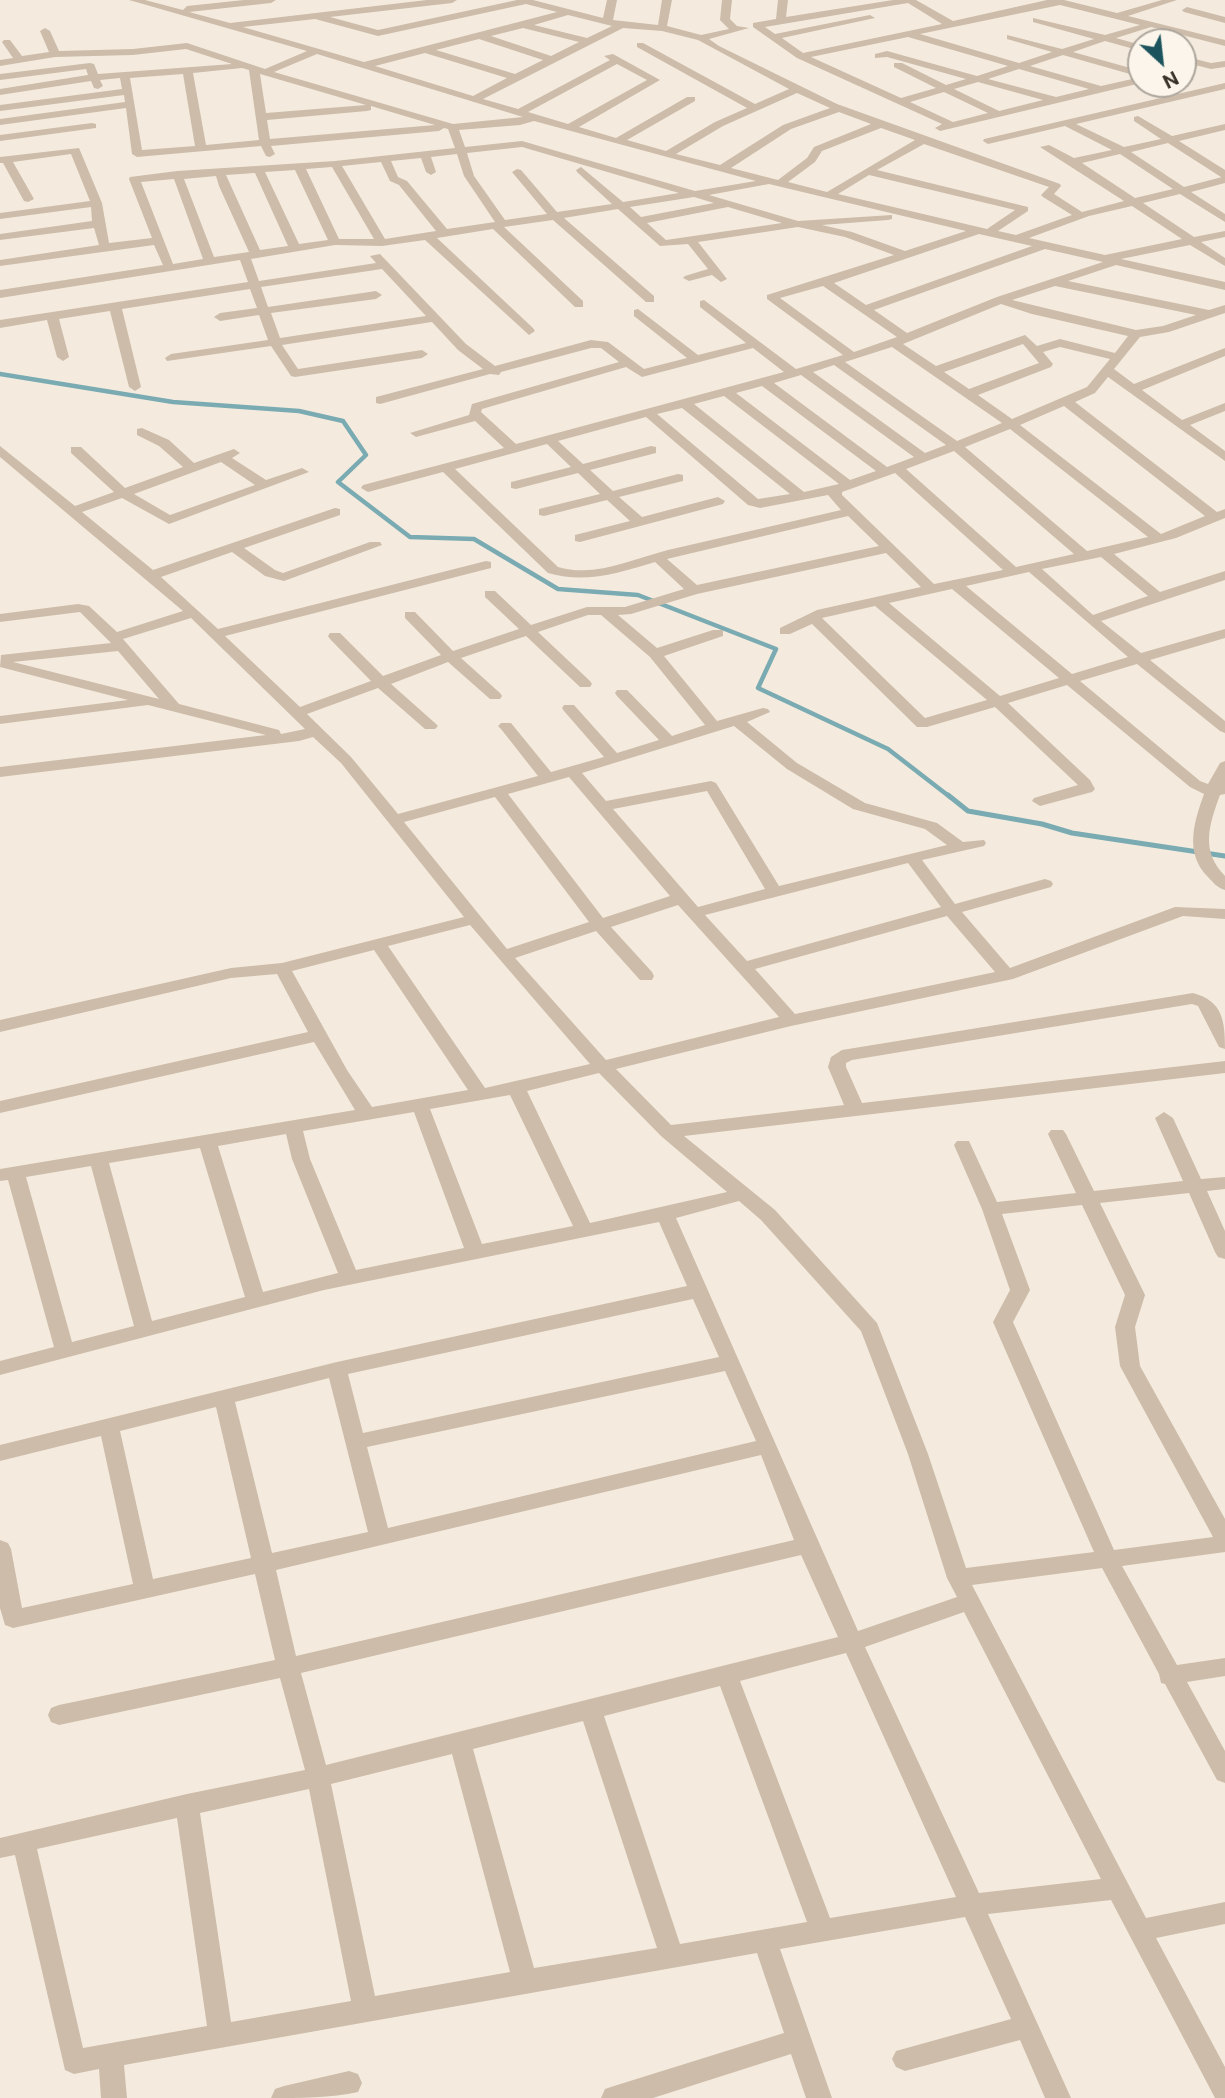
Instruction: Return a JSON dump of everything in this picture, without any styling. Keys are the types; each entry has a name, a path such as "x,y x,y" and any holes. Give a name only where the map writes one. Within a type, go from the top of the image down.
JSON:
{"street":[{"path":"134,0 667,155 906,216 1225,286"},
{"path":"176,11 271,0"},
{"path":"229,26 452,0"},
{"path":"607,23 611,0"},
{"path":"662,28 667,0"},
{"path":"727,0 725,20 735,29"},
{"path":"781,21 783,0"},
{"path":"701,38 735,29 910,0 950,24"},
{"path":"1149,0 1161,3"},
{"path":"1118,16 1172,0"},
{"path":"313,15 378,33 524,1 607,23 662,28 701,38 796,90 837,109 907,136 970,154 1056,186 1047,195 982,232 772,298 852,356"},
{"path":"801,56 1056,1 1225,43"},
{"path":"396,6 410,16"},
{"path":"858,9 906,34 1099,89"},
{"path":"1187,10 1225,20"},
{"path":"362,66 566,12"},
{"path":"1210,16 1225,12"},
{"path":"772,37 874,18"},
{"path":"1036,20 1127,45"},
{"path":"900,101 982,79 1152,24"},
{"path":"523,25 589,42"},
{"path":"474,99 621,25"},
{"path":"757,26 801,56 952,125"},
{"path":"45,31 55,54"},
{"path":"480,36 553,60"},
{"path":"1010,37 1127,70"},
{"path":"6,42 19,60"},
{"path":"640,45 753,107"},
{"path":"0,63 55,54 133,52 187,46 378,107 453,127"},
{"path":"426,50 516,78"},
{"path":"265,72 314,52"},
{"path":"997,114 879,56 887,54 1054,100"},
{"path":"519,113 614,58 655,80"},
{"path":"1197,62 1211,66"},
{"path":"1197,68 1225,64"},
{"path":"0,78 90,66 101,93"},
{"path":"0,92 124,74 251,68"},
{"path":"251,68 265,143 275,167"},
{"path":"187,70 201,149"},
{"path":"679,76 691,72"},
{"path":"124,74 137,154 520,122 534,117"},
{"path":"569,128 655,80 667,79"},
{"path":"907,136 1127,83"},
{"path":"1008,149 988,141 1225,86"},
{"path":"667,155 753,107 796,90"},
{"path":"0,108 128,91"},
{"path":"1074,95 1106,112"},
{"path":"618,141 691,99"},
{"path":"0,122 131,104"},
{"path":"261,117 378,107"},
{"path":"722,169 787,127 837,109"},
{"path":"1138,119 1225,177"},
{"path":"1065,122 1121,150 1225,219"},
{"path":"0,294 335,242 378,243 619,204 775,183 811,160 818,149 878,125"},
{"path":"0,138 92,126"},
{"path":"453,127 469,176 498,224 579,304"},
{"path":"1073,162 1169,139 1222,130"},
{"path":"828,197 867,171 923,141"},
{"path":"169,267 134,179 335,164 522,144 798,223 848,234 905,255"},
{"path":"1045,147 1073,162 1225,263"},
{"path":"29,199 3,160 75,150 96,202 98,224 105,247"},
{"path":"425,154 431,172"},
{"path":"384,158 394,179 403,183 444,233"},
{"path":"335,164 378,243"},
{"path":"298,165 335,242"},
{"path":"258,169 295,248"},
{"path":"581,170 664,244 692,242 798,223 906,216"},
{"path":"867,171 1024,209"},
{"path":"220,172 250,255 256,285 276,344 294,372 298,374 422,354"},
{"path":"517,172 554,215 650,299"},
{"path":"177,174 210,261"},
{"path":"1014,240 1081,216 1225,177"},
{"path":"1047,195 1081,216"},
{"path":"0,216 96,202"},
{"path":"639,221 730,204"},
{"path":"0,237 98,224"},
{"path":"368,488 799,373 900,340 1107,260 1225,234"},
{"path":"428,236 529,331"},
{"path":"0,263 158,240"},
{"path":"689,278 718,275 692,242"},
{"path":"378,243 369,248 384,265 462,347 495,372"},
{"path":"865,309 1042,246"},
{"path":"0,324 115,304 384,265"},
{"path":"825,282 865,309 934,371 1011,424 1158,538"},
{"path":"1053,282 1209,314"},
{"path":"220,317 376,295"},
{"path":"1000,300 1014,306 1136,334 1165,329 1225,309"},
{"path":"115,304 135,387"},
{"path":"704,304 755,344 923,457"},
{"path":"638,313 696,359"},
{"path":"52,315 63,357"},
{"path":"171,358 276,344 433,317"},
{"path":"648,413 752,502 760,504 842,487 956,446 1091,390 1136,334"},
{"path":"934,371 1025,339 1047,364 969,394"},
{"path":"380,400 495,372 596,343 604,345 626,363 646,373 755,344"},
{"path":"1035,350 1060,343 1117,357"},
{"path":"1133,389 1225,352"},
{"path":"836,361 956,446 1084,556"},
{"path":"514,450 474,410 480,405 626,363"},
{"path":"1107,370 1225,457"},
{"path":"765,382 890,469 1014,572"},
{"path":"727,391 842,487"},
{"path":"1066,401 1220,515"},
{"path":"684,403 801,496"},
{"path":"1180,425 1225,407"},
{"path":"416,433 478,416"},
{"path":"142,432 164,443 192,468"},
{"path":"550,440 640,523"},
{"path":"0,450 192,612 346,760 504,956 603,1067 667,1132 768,1215 870,1328 918,1454 958,1578 1060,1779 1225,2092"},
{"path":"76,450 123,493 169,520 302,472"},
{"path":"516,485 651,450"},
{"path":"72,510 228,455 264,485"},
{"path":"447,468 553,570 579,578 850,512"},
{"path":"544,512 678,478"},
{"path":"842,487 835,496 932,590"},
{"path":"580,538 718,501"},
{"path":"150,576 335,512"},
{"path":"785,631 813,617 877,600 1104,552 1158,538 1220,515"},
{"path":"233,547 270,573 284,577 375,545"},
{"path":"297,713 450,656 587,611 626,611 694,590 891,548"},
{"path":"1104,552 1158,598"},
{"path":"657,557 694,590"},
{"path":"214,634 486,565"},
{"path":"1032,568 1091,620 1225,728"},
{"path":"1091,620 1225,575"},
{"path":"956,585 1195,784 1218,790"},
{"path":"489,594 585,684"},
{"path":"877,600 997,701 1085,783 1087,789 1041,801"},
{"path":"0,618 84,609 118,642 173,706"},
{"path":"605,611 655,654 713,727"},
{"path":"0,661 118,642 192,612"},
{"path":"410,615 495,696"},
{"path":"813,617 922,724 1225,633"},
{"path":"655,654 718,633"},
{"path":"335,636 380,682 430,726"},
{"path":"0,661 285,736"},
{"path":"622,693 669,741"},
{"path":"0,720 153,702"},
{"path":"569,708 614,758"},
{"path":"394,820 572,771 763,712"},
{"path":"736,720 792,766 859,806 931,826 960,847"},
{"path":"506,726 547,778"},
{"path":"0,772 315,731"},
{"path":"1225,766 1201,843 1203,860 1225,885"},
{"path":"572,771 600,807 792,1020"},
{"path":"600,807 711,786 774,891"},
{"path":"498,791 600,925 646,976"},
{"path":"694,913 774,891 978,843"},
{"path":"912,858 951,910 1007,975"},
{"path":"743,967 1045,884"},
{"path":"504,956 681,898"},
{"path":"65,1351 7,1174 516,1088 792,1020 1007,975 1181,911 1225,914"},
{"path":"0,1026 231,973 282,968 475,919"},
{"path":"378,944 481,1094"},
{"path":"282,968 339,1072 368,1114"},
{"path":"855,1109 837,1068 837,1061 842,1056 852,1054 1193,998 1205,1002 1225,1043"},
{"path":"0,1107 319,1035"},
{"path":"667,1132 1225,1067"},
{"path":"516,1088 584,1230"},
{"path":"420,1105 475,1252"},
{"path":"1164,1118 1225,1252"},
{"path":"293,1126 301,1159 350,1278"},
{"path":"958,1578 1225,1542 1130,1366 1125,1327 1135,1295 1057,1134"},
{"path":"207,1141 256,1300"},
{"path":"962,1144 1020,1290 1003,1322 1107,1558 1169,1676 1225,1773"},
{"path":"99,1158 145,1330"},
{"path":"990,1209 1225,1182"},
{"path":"0,1368 256,1300 350,1278 665,1214 743,1194"},
{"path":"665,1214 768,1446 850,1643 1058,2098"},
{"path":"0,1452 338,1369 700,1290"},
{"path":"356,1442 731,1362"},
{"path":"338,1369 380,1538"},
{"path":"224,1397 288,1667 318,1777 365,2009"},
{"path":"108,1425 145,1591"},
{"path":"1,1556 13,1619 380,1538 768,1446"},
{"path":"59,1715 288,1667 807,1545"},
{"path":"0,1848 187,1804 318,1777 591,1710 850,1643 970,1601"},
{"path":"1169,1676 1225,1667"},
{"path":"727,1675 822,1930"},
{"path":"591,1710 671,1956"},
{"path":"460,1742 525,1981"},
{"path":"187,1804 221,2036"},
{"path":"24,1842 74,2062 525,1981 972,1905 1119,1888"},
{"path":"1139,1930 1225,1913"},
{"path":"765,1940 819,2098"},
{"path":"905,2059 1026,2028"},
{"path":"614,2098 799,2040"},
{"path":"111,2056 114,2098"},
{"path":"284,2098 349,2083"}],"waterway":[{"path":"0,374 173,402 299,411 343,421 366,455 338,482 410,537 474,539 558,589 638,595 776,649 758,688 888,749 950,797"},
{"path":"948,795 968,811 1042,824 1072,833 1225,856"}]}
